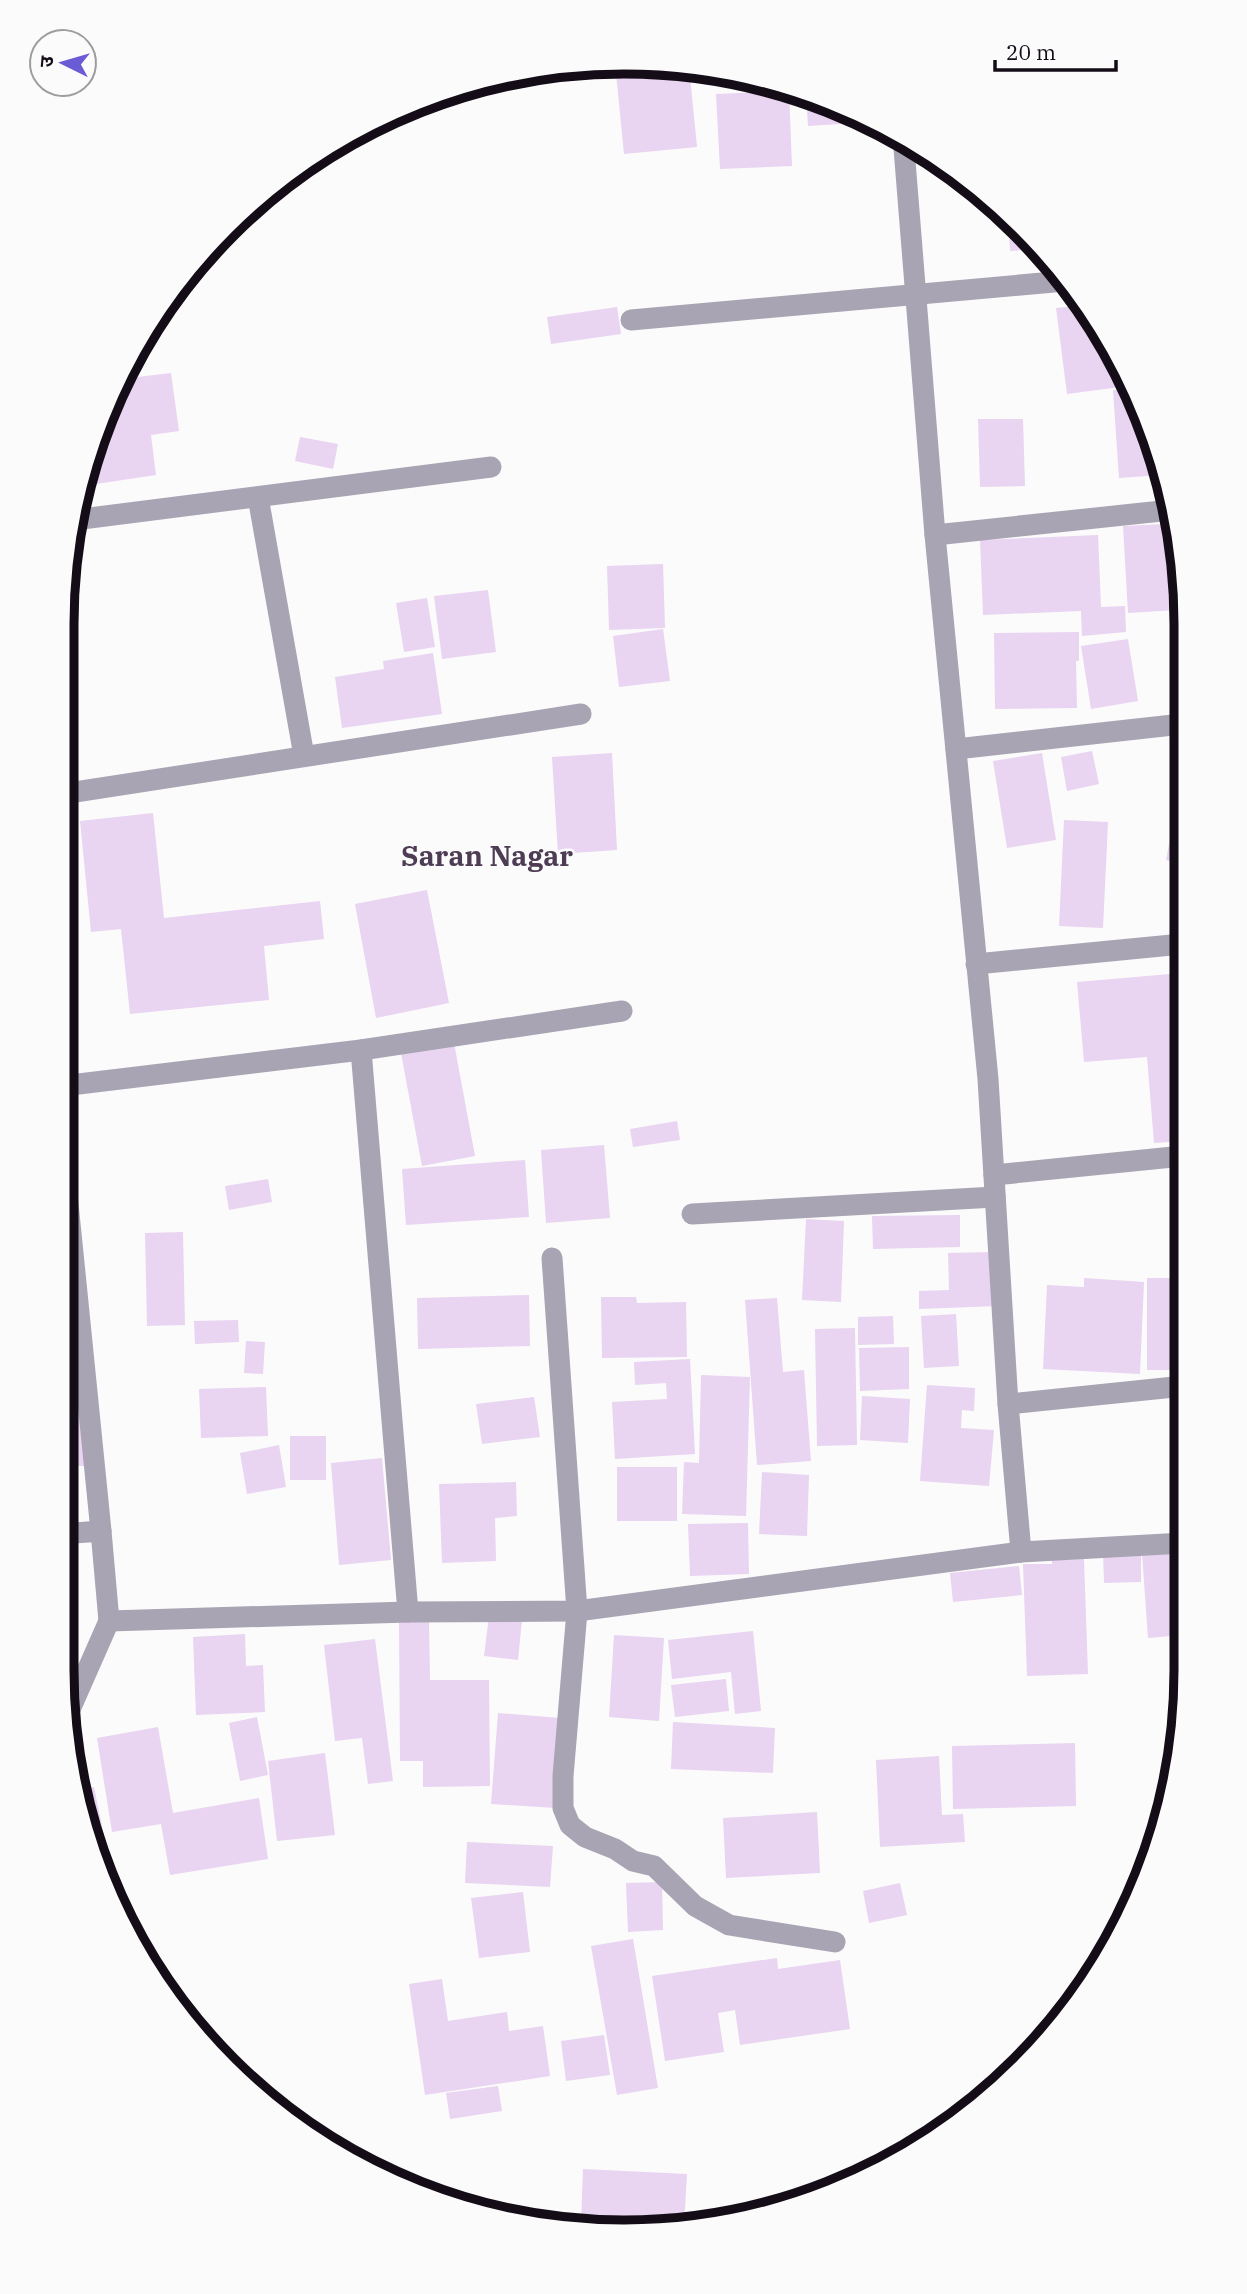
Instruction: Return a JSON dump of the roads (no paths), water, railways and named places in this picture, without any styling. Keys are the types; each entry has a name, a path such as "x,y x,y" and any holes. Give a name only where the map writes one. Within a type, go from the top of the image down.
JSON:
{"street":[{"path":"904,151 935,535 988,1079 1008,1404 1021,1552"},
{"path":"631,320 1054,282"},
{"path":"84,519 491,467"},
{"path":"258,496 304,756"},
{"path":"935,535 1162,511"},
{"path":"74,792 581,713"},
{"path":"956,749 1174,725"},
{"path":"976,964 1174,945"},
{"path":"74,1085 362,1050 622,1010"},
{"path":"362,1050 408,1612"},
{"path":"994,1175 1174,1157"},
{"path":"692,1214 995,1197"},
{"path":"552,1258 577,1611 563,1776 563,1808 570,1825 585,1837 615,1849 633,1861 654,1866 695,1906 729,1925 835,1942"},
{"path":"74,1263 109,1621 75,1699"},
{"path":"1008,1404 1174,1388"},
{"path":"74,1533 101,1531"},
{"path":"109,1621 408,1612 577,1611 1021,1552 1174,1544"}],"district":[{"name":"Saran Nagar","path":"487,856"}]}
